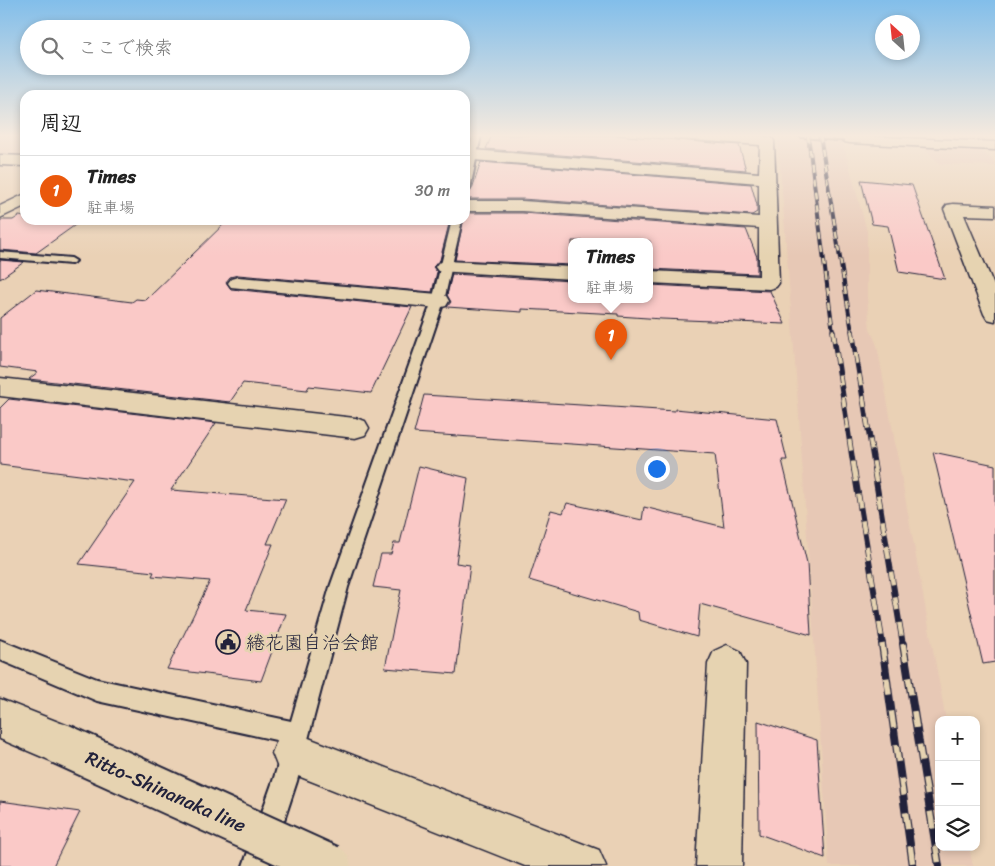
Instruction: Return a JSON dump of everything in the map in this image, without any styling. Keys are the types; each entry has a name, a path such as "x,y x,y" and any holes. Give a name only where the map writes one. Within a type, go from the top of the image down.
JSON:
{"street":[{"path":"728,175 768,179"},
{"path":"653,277 769,282 768,175"},
{"path":"1,211 20,201"},
{"path":"470,206 522,206 769,223"},
{"path":"993,306 953,209 995,211"},
{"path":"445,267 568,273"},
{"path":"238,283 438,302"},
{"path":"0,387 356,428"},
{"path":"719,866 727,664"},
{"name":"Ritto-Shinanaka line","path":"0,719 61,744 330,866"},
{"path":"295,743 583,866"}],"lane":[{"path":"256,866 295,743 339,587 438,302 456,225"},
{"path":"0,255 71,261"},
{"path":"0,650 96,690 295,743"}],"shaded area":[{"path":"781,175 852,175 867,231 867,297 870,329 877,345 945,716 935,716 935,851 970,851 973,866 829,866"}],"building":[{"path":"477,175 646,175 751,184 757,212 752,215 522,199 470,199"},
{"path":"861,180 912,185 945,279 899,272 888,226 872,224"},
{"path":"470,213 522,213 746,229 757,257 757,274 653,269 653,238 568,238 568,265 455,260 462,225 470,225"},
{"path":"19,216 20,225 75,225 36,253 0,250 0,220 13,220"},
{"path":"223,225 449,225 440,260 433,267 437,272 432,292 238,275 230,277 226,282 231,289 412,307 371,393 309,386 307,390 243,383 230,402 29,379 38,372 0,367 0,318 36,290 132,302 136,299 146,300"},
{"path":"0,260 24,262 0,279"},
{"path":"452,274 568,281 568,303 653,303 653,285 770,291 785,324 662,319 618,316 618,314 522,309 522,312 447,307 451,302 447,295"},
{"path":"424,395 675,411 675,409 777,419 787,460 782,460 807,563 811,635 700,604 697,637 639,620 638,612 529,580 551,510 563,513 567,503 642,520 644,507 724,527 715,454 414,433"},
{"path":"9,399 216,423 171,490 286,499 267,544 273,544 246,610 286,614 261,681 167,669 210,581 152,576 154,572 79,564 135,482 0,465 0,408"},
{"path":"933,452 995,465 995,662 983,664"},
{"path":"419,466 468,478 456,563 470,565 456,674 385,668 401,590 373,587 381,554 391,554 394,543 400,543"},
{"path":"758,721 817,740 825,858 759,834"},
{"path":"0,801 80,812 53,866 0,866"}],"railway":[{"path":"813,175 833,332"},
{"path":"827,175 852,332"},
{"path":"833,331 854,470"},
{"path":"852,331 875,470"},
{"path":"854,469 883,645"},
{"path":"874,469 903,645"},
{"path":"882,644 913,866"},
{"path":"903,644 939,866"}],"place":[{"name":"Times","path":"611,360"},
{"name":"綣花園自治会館","path":"228,642"}]}
